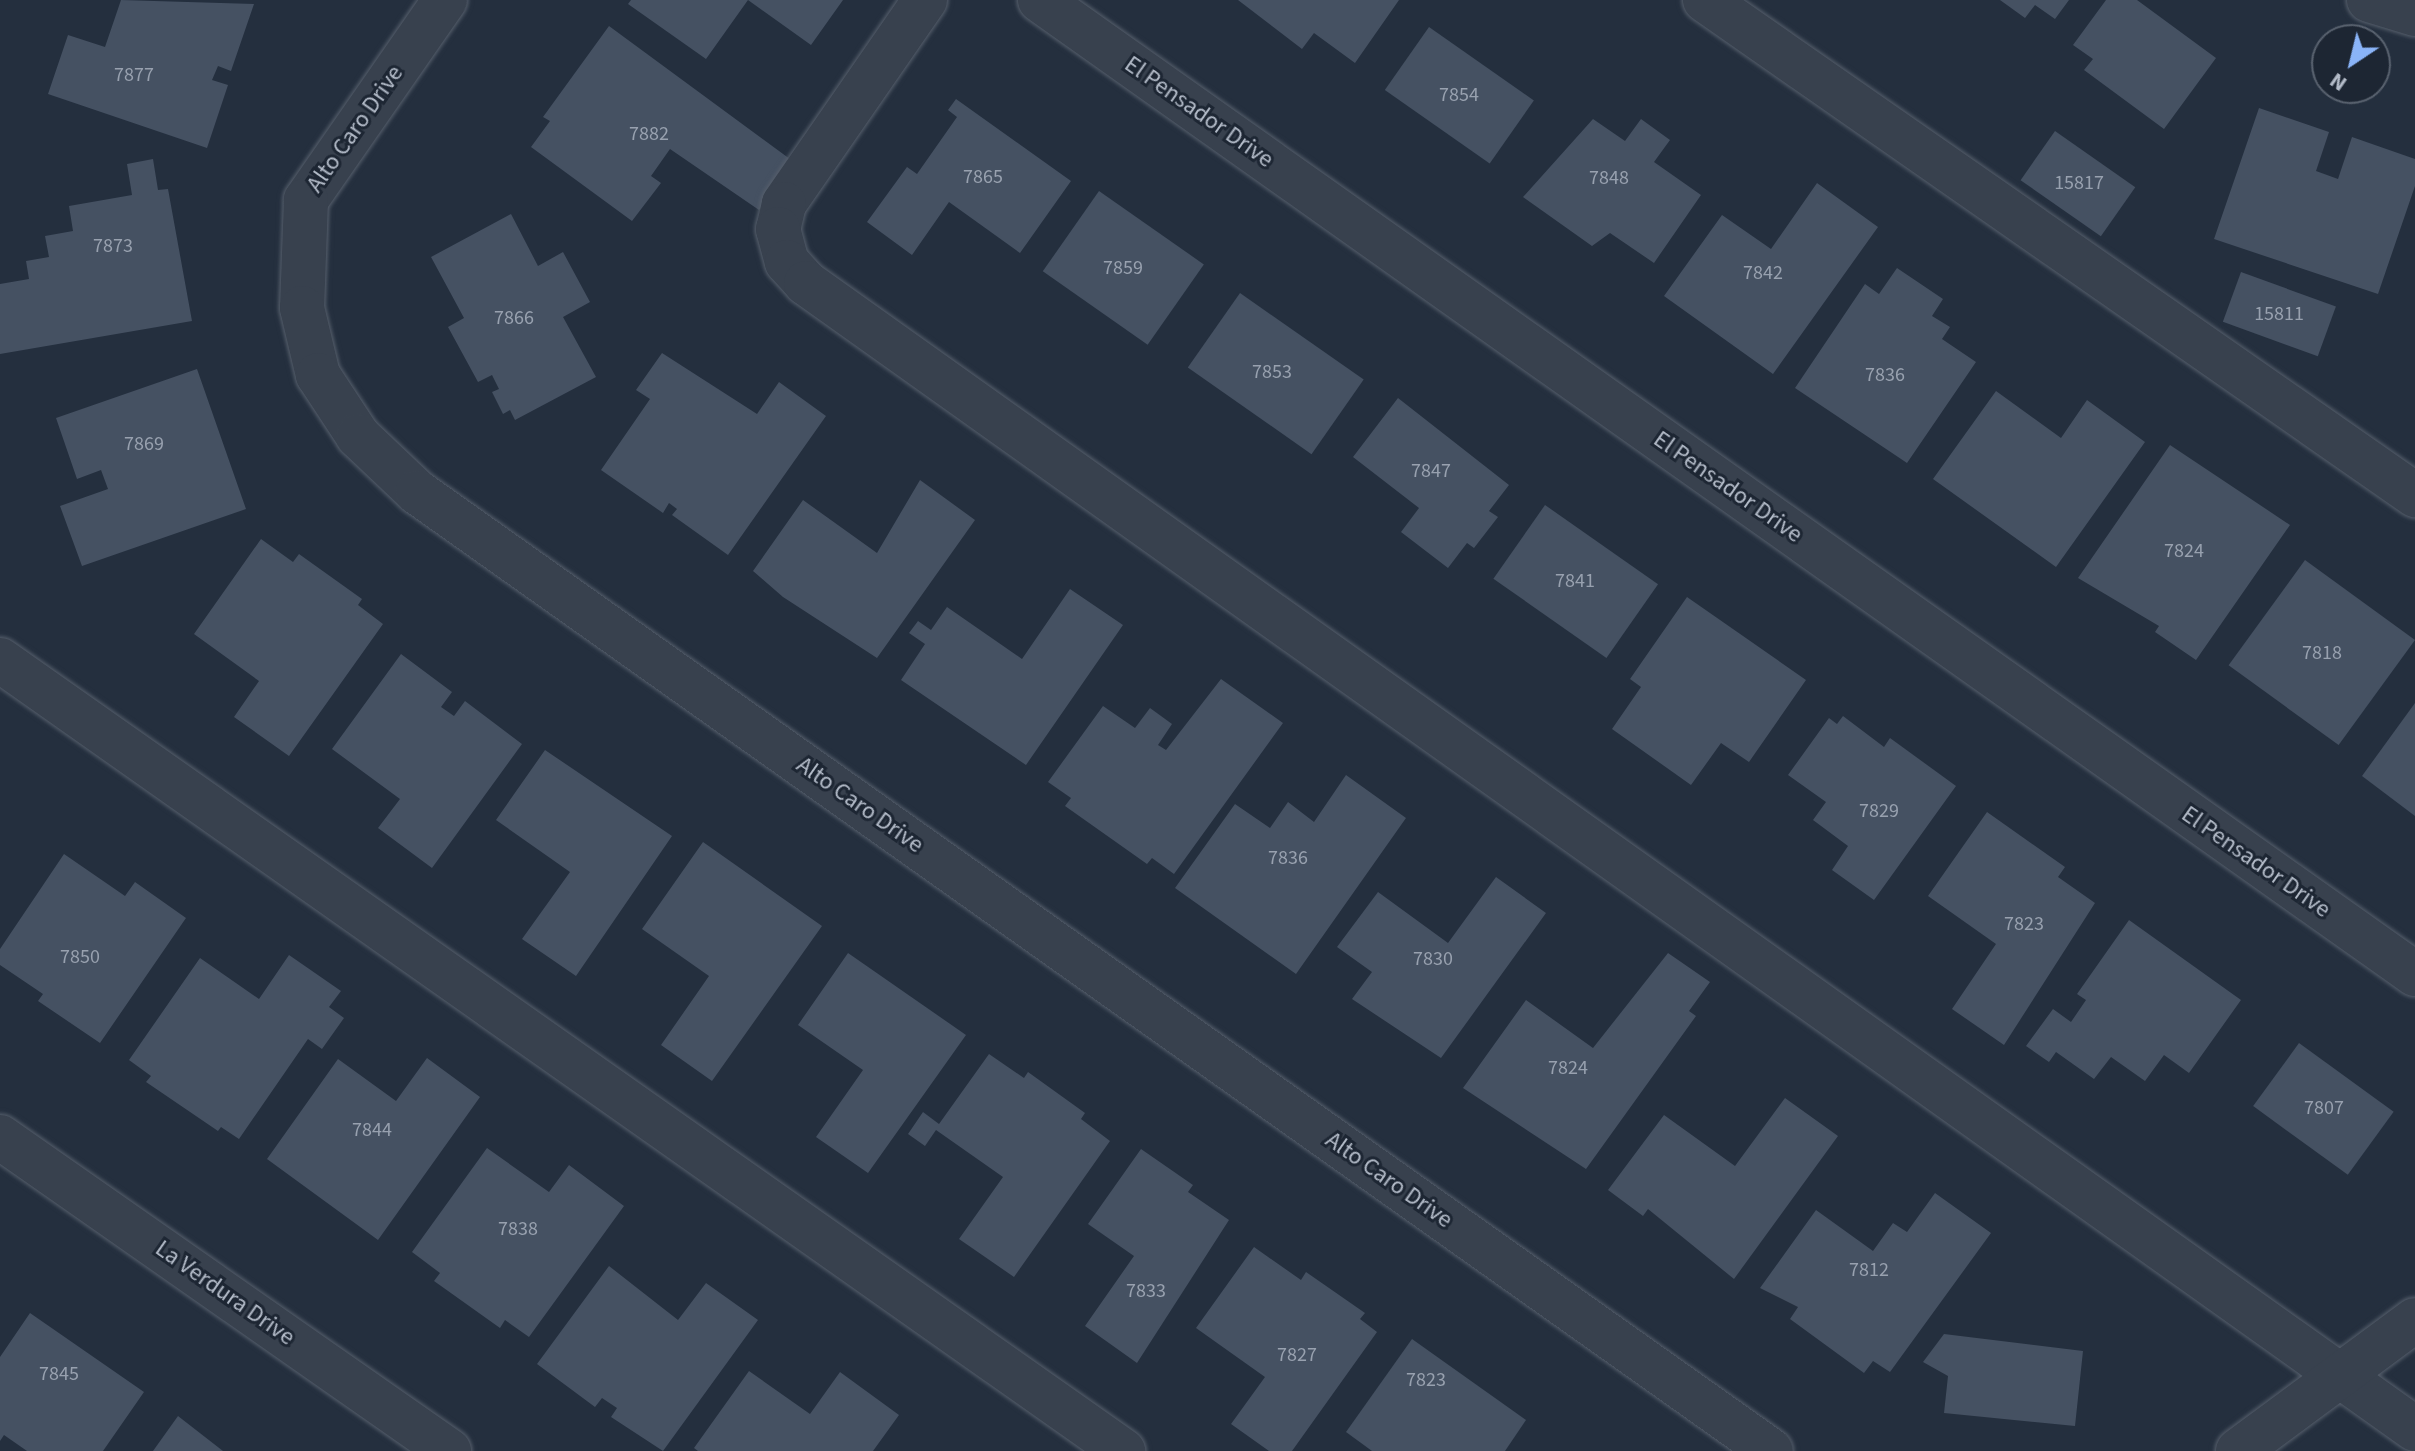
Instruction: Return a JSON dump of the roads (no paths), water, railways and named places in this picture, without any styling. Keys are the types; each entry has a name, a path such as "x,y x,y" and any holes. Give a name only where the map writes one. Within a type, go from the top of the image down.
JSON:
{"street":[{"name":"Alto Caro Drive","path":"445,0 306,200 302,308 318,375 358,436 417,492 1771,1451"},
{"path":"925,0 784,204 778,229 787,262 806,283 2415,1429"},
{"name":"El Pensador Drive","path":"1040,0 2415,974"},
{"path":"1705,0 2415,495"},
{"path":"2369,0 2415,14"},
{"path":"0,660 1123,1451"},
{"name":"La Verdura Drive","path":"0,1137 449,1451"},
{"path":"2238,1451 2415,1320"}]}
